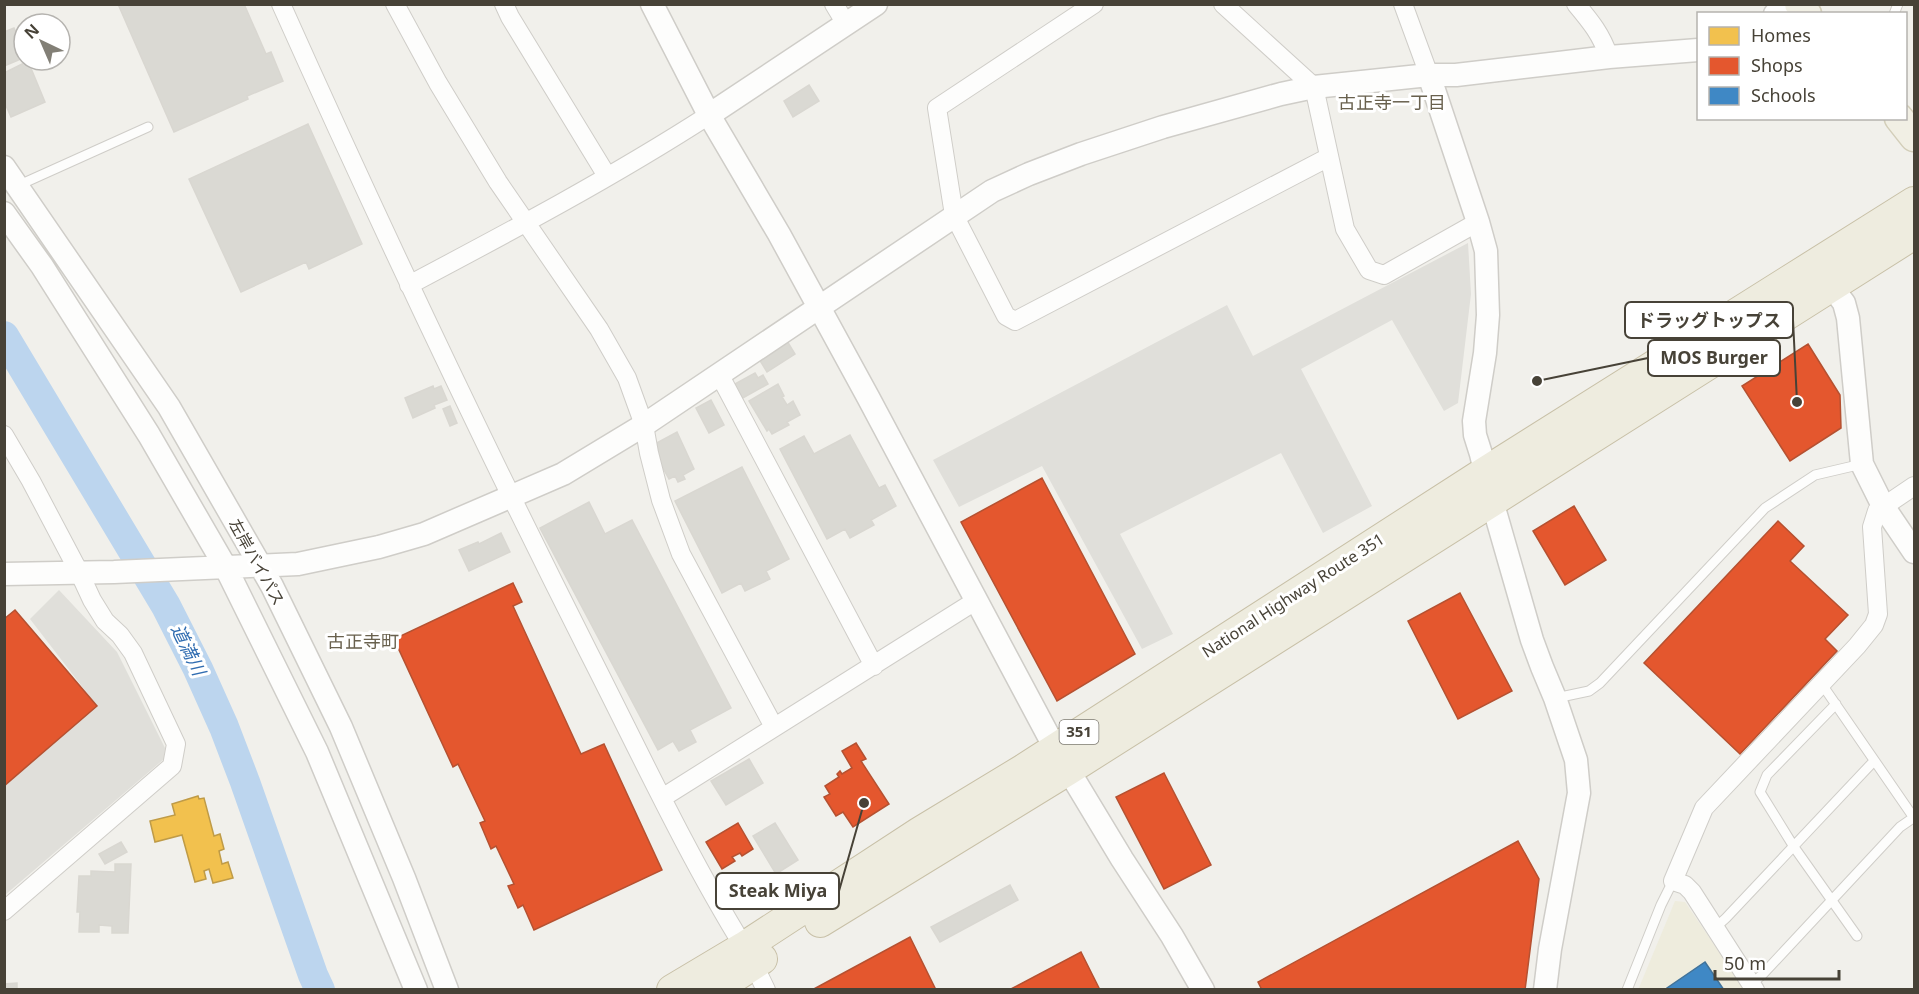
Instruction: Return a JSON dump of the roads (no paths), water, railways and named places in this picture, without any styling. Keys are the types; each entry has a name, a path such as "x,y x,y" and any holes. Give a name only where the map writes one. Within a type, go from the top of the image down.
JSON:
{"highway":[{"name":"National Highway Route 351","path":"714,990 754,967 1485,471 1914,202"},
{"name":"National Highway Route 351","path":"1062,759 1492,501 1914,234"},
{"name":"National Highway Route 351","path":"672,990 754,967"}],"main road":[{"path":"1901,120 1914,137"}],"street":[{"path":"281,4 510,498 662,798 754,967"},
{"path":"395,4 438,83 498,182 599,329 627,378 644,425 661,500 681,554 774,727"},
{"path":"504,4 607,176"},
{"path":"652,4 709,115 779,234 1062,759 1203,990"},
{"path":"834,4 846,24"},
{"path":"410,285 653,151 876,4"},
{"path":"1094,4 937,108 954,215 1006,316 1014,321 1329,157"},
{"path":"1223,4 1314,87 1345,229 1368,270 1384,275 1478,222"},
{"path":"1403,4 1478,222 1485,251 1488,315 1485,352 1474,421 1475,435 1535,649 1576,760 1580,793 1550,949 1545,990"},
{"path":"1576,4 1596,28 1609,57"},
{"path":"4,574 298,564 379,547 424,534 563,474 644,425 992,191 1081,154 1238,105 1314,87 1697,50"},
{"name":"左岸バイパス","path":"4,168 169,407 261,566 341,727 400,867 447,990"},
{"path":"17,186 9,198 34,238 42,266"},
{"name":"左岸バイパス","path":"4,213 42,266 149,435 225,568 317,752 416,990"},
{"path":"1832,287 1844,303 1848,318 1862,464 1883,506 1914,552"},
{"path":"719,374 874,666"},
{"path":"4,435 31,481 92,600 105,621 120,635 133,653 176,744 172,766 4,910"},
{"path":"1754,986 1692,892 1685,885 1673,881 1704,808 1874,626 1878,614 1872,526 1877,511 1914,486"},
{"path":"662,798 977,600"}],"lane":[{"path":"17,186 148,127"},
{"path":"1555,698 1589,691 1600,683 1765,508 1815,475 1862,464"},
{"path":"1754,986 1831,899 1900,827 1914,818 1821,683"},
{"path":"1836,704 1767,775 1760,792 1794,847 1857,936"},
{"path":"1716,927 1874,761"},
{"path":"1627,990 1673,881"}],"waterway":[{"name":"道満川","path":"4,336 166,606 198,669 245,782 320,990"}],"place":[{"name":"MOS Burger","path":"1537,381"},
{"name":"ドラッグトップス","path":"1797,402"},
{"name":"Steak Miya","path":"864,803"}],"district":[{"name":"古正寺一丁目","path":"1392,103"},
{"name":"古正寺町","path":"363,642"}]}
